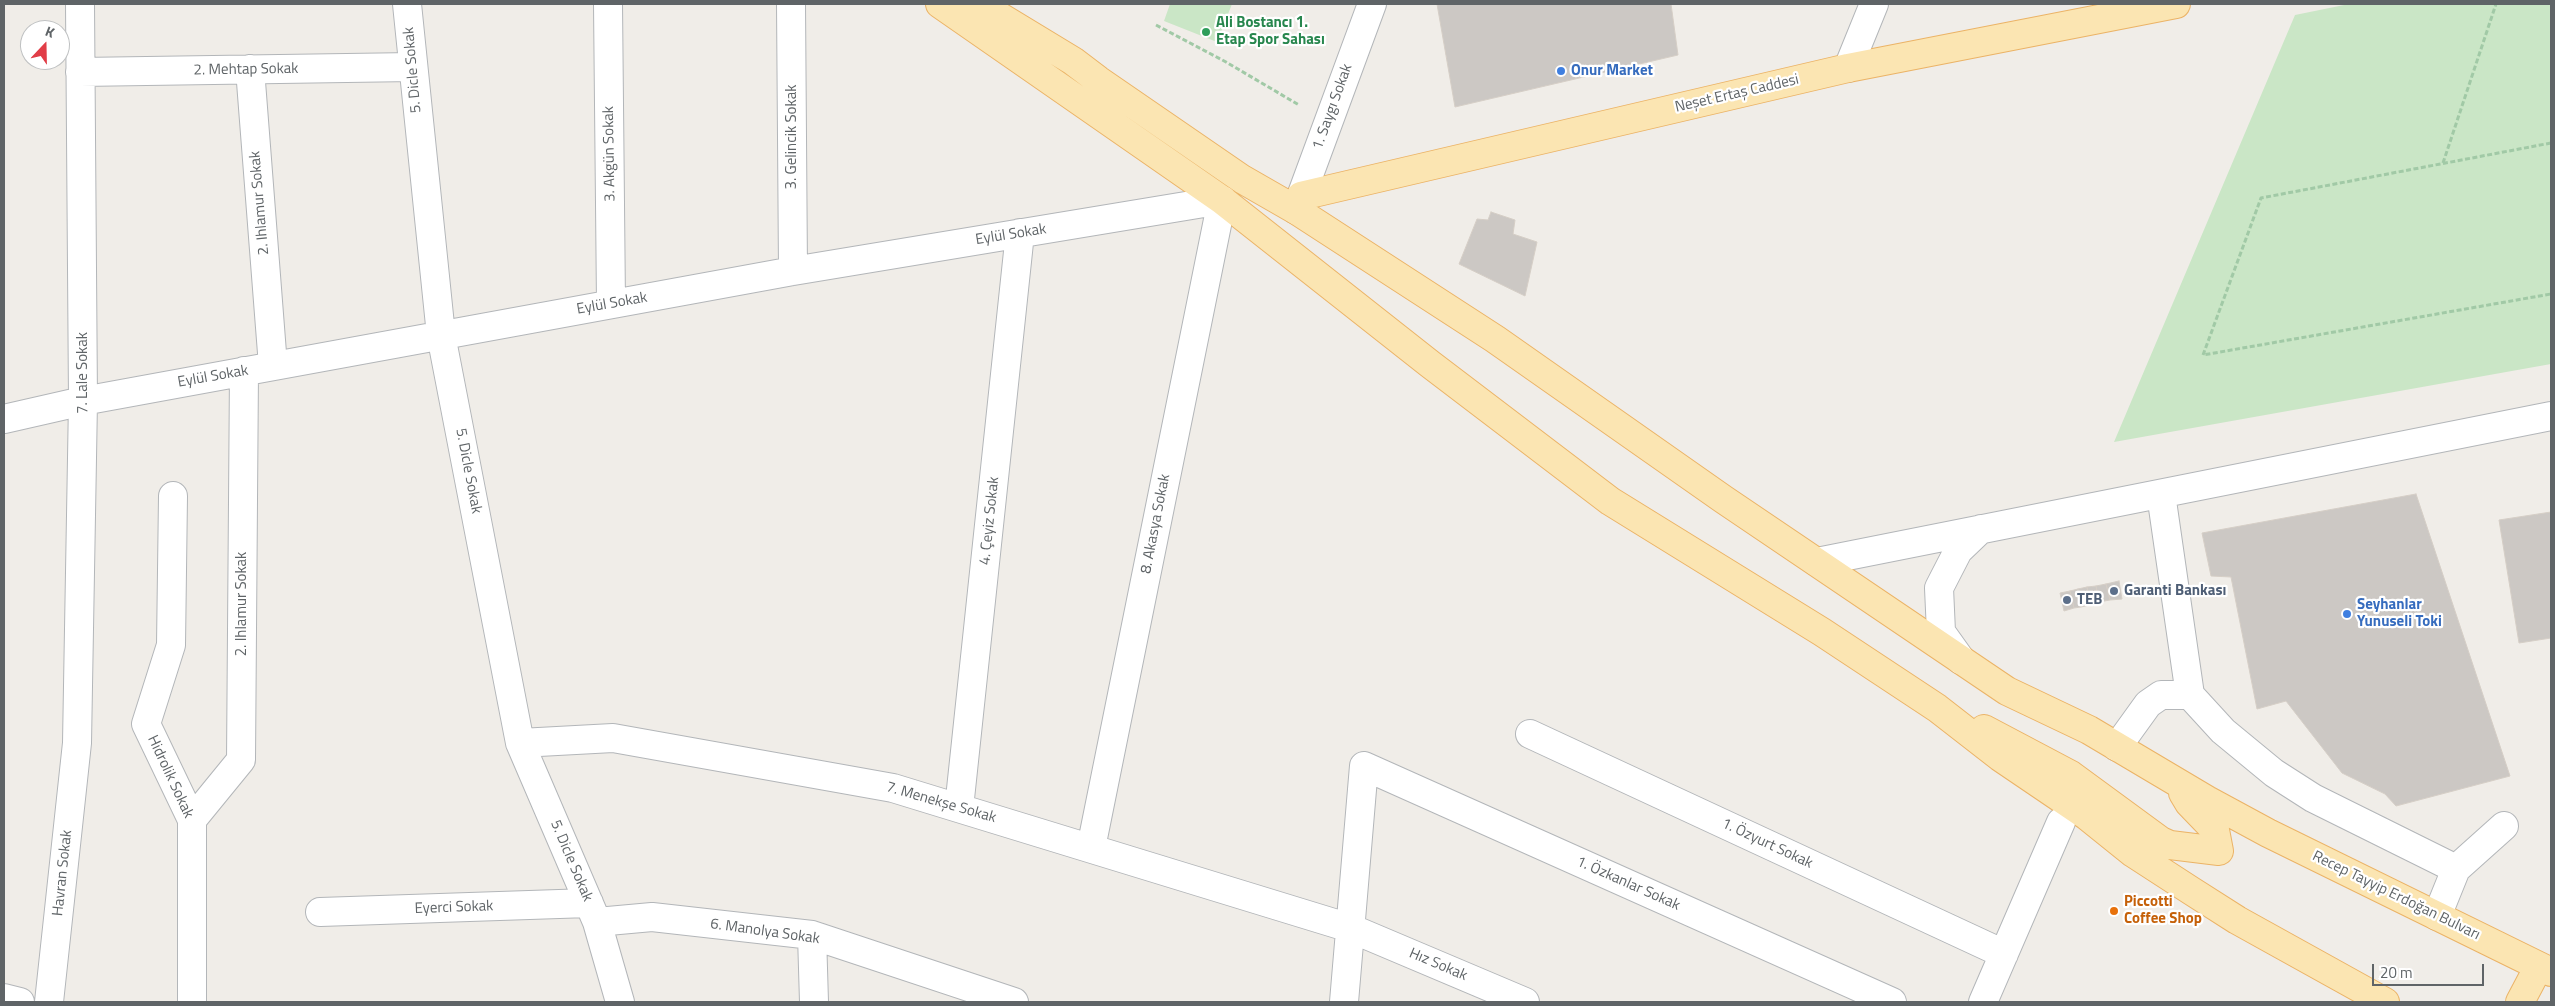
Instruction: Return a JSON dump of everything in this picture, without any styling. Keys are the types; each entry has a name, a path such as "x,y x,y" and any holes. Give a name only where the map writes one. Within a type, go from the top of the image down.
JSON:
{"main road":[{"path":"940,4 1222,200 1430,364 1610,500 1822,632 1950,718 2000,757 2087,816 2133,853 2237,920 2385,1002"},
{"name":"Recep Tayyip Erdoğan Bulvarı","path":"979,4 1073,61 1242,179 1298,203 1816,562 2007,691 2089,730 2178,783 2268,833 2545,969"},
{"name":"Neşet Ertaş Caddesi","path":"1298,203 1848,68 2176,4"},
{"path":"1950,718 1992,731 2071,775 2161,841 2170,845 2219,851 2215,830 2189,803 2178,783"},
{"path":"2316,964 2354,1002"},
{"path":"2520,1002 2545,969"}],"street":[{"name":"7. Lale Sokak","path":"77,743 83,401 80,4"},
{"name":"5. Dicle Sokak","path":"407,4 441,335 520,743 593,913 620,1002"},
{"name":"3. Akgün Sokak","path":"608,4 611,304"},
{"name":"3. Gelincik Sokak","path":"791,4 793,271"},
{"name":"1. Saygı Sokak","path":"1298,203 1372,4"},
{"path":"1848,68 1874,4"},
{"name":"2. Mehtap Sokak","path":"80,72 412,67"},
{"name":"2. Ihlamur Sokak","path":"250,70 273,366"},
{"name":"Eylül Sokak","path":"4,419 83,401 793,271 1222,200"},
{"name":"8. Akasya Sokak","path":"1091,848 1222,200"},
{"name":"4. Çeyiz Sokak","path":"959,808 1020,233"},
{"name":"2. Ihlamur Sokak","path":"192,820 241,760 244,372"},
{"path":"1816,562 2551,416"},
{"path":"2161,494 2190,695 2223,731 2274,773 2313,798 2456,869"},
{"name":"Hidrolik Sokak","path":"173,496 171,646 146,724 192,820 192,1002"},
{"path":"1961,660 1941,632 1940,588 1958,551 1981,529"},
{"path":"2117,747 2136,719 2161,695 2190,695"},
{"name":"1. Özyurt Sokak","path":"1530,734 2004,954"},
{"name":"7. Menekşe Sokak","path":"520,743 613,738 892,788 1350,928"},
{"name":"Havran Sokak","path":"49,1002 77,743"},
{"name":"1. Özkanlar Sokak","path":"1350,928 1364,766 1892,1002"},
{"path":"1983,1002 2061,822"},
{"path":"2437,916 2456,869 2504,826"},
{"name":"Eyerci Sokak","path":"320,912 593,913"},
{"name":"6. Manolya Sokak","path":"593,913 652,917 812,936 1014,1002"},
{"path":"1344,1002 1350,928"},
{"name":"Hız Sokak","path":"1350,928 1525,1002"},
{"path":"812,936 814,1002"},
{"path":"4,998 20,1002"}],"path":[{"path":"2442,163 2496,4"},
{"path":"1156,25 1226,62 1327,122"},
{"path":"2551,143 2261,198 2203,355 2551,294"}],"green space":[{"name":"Ali Bostancı 1. Etap Spor Sahası","path":"1170,4 1232,4 1217,42 1164,21"},
{"path":"2349,4 2551,4 2551,364 2114,442 2295,15"}],"building":[{"path":"1437,4 1671,4 1678,55 1455,107"},
{"path":"1491,212 1515,220 1513,234 1537,242 1525,296 1459,264 1477,219 1488,220"},
{"name":"Seyhanlar Yunuseli Toki","path":"2416,494 2510,776 2396,806 2385,794 2342,773 2286,701 2257,709 2231,577 2211,576 2202,533"},
{"path":"2551,512 2551,638 2519,643 2499,520"},
{"name":"Garanti Bankası","path":"2119,581 2122,599 2110,600 2106,584"},
{"path":"2106,584 2110,600 2099,602 2096,586"},
{"path":"2096,586 2099,602 2090,605 2087,587"},
{"path":"2087,587 2090,605 2081,607 2078,589"},
{"path":"2078,589 2081,607 2074,608 2070,591"},
{"name":"TEB","path":"2070,591 2074,608 2064,611 2060,593"}],"place":[{"name":"Ali Bostancı 1. Etap Spor Sahası","path":"1206,32"},
{"name":"Onur Market","path":"1561,71"},
{"name":"Garanti Bankası","path":"2114,591"},
{"name":"TEB","path":"2067,600"},
{"name":"Seyhanlar Yunuseli Toki","path":"2347,614"},
{"name":"Piccotti Coffee Shop","path":"2114,911"}]}
